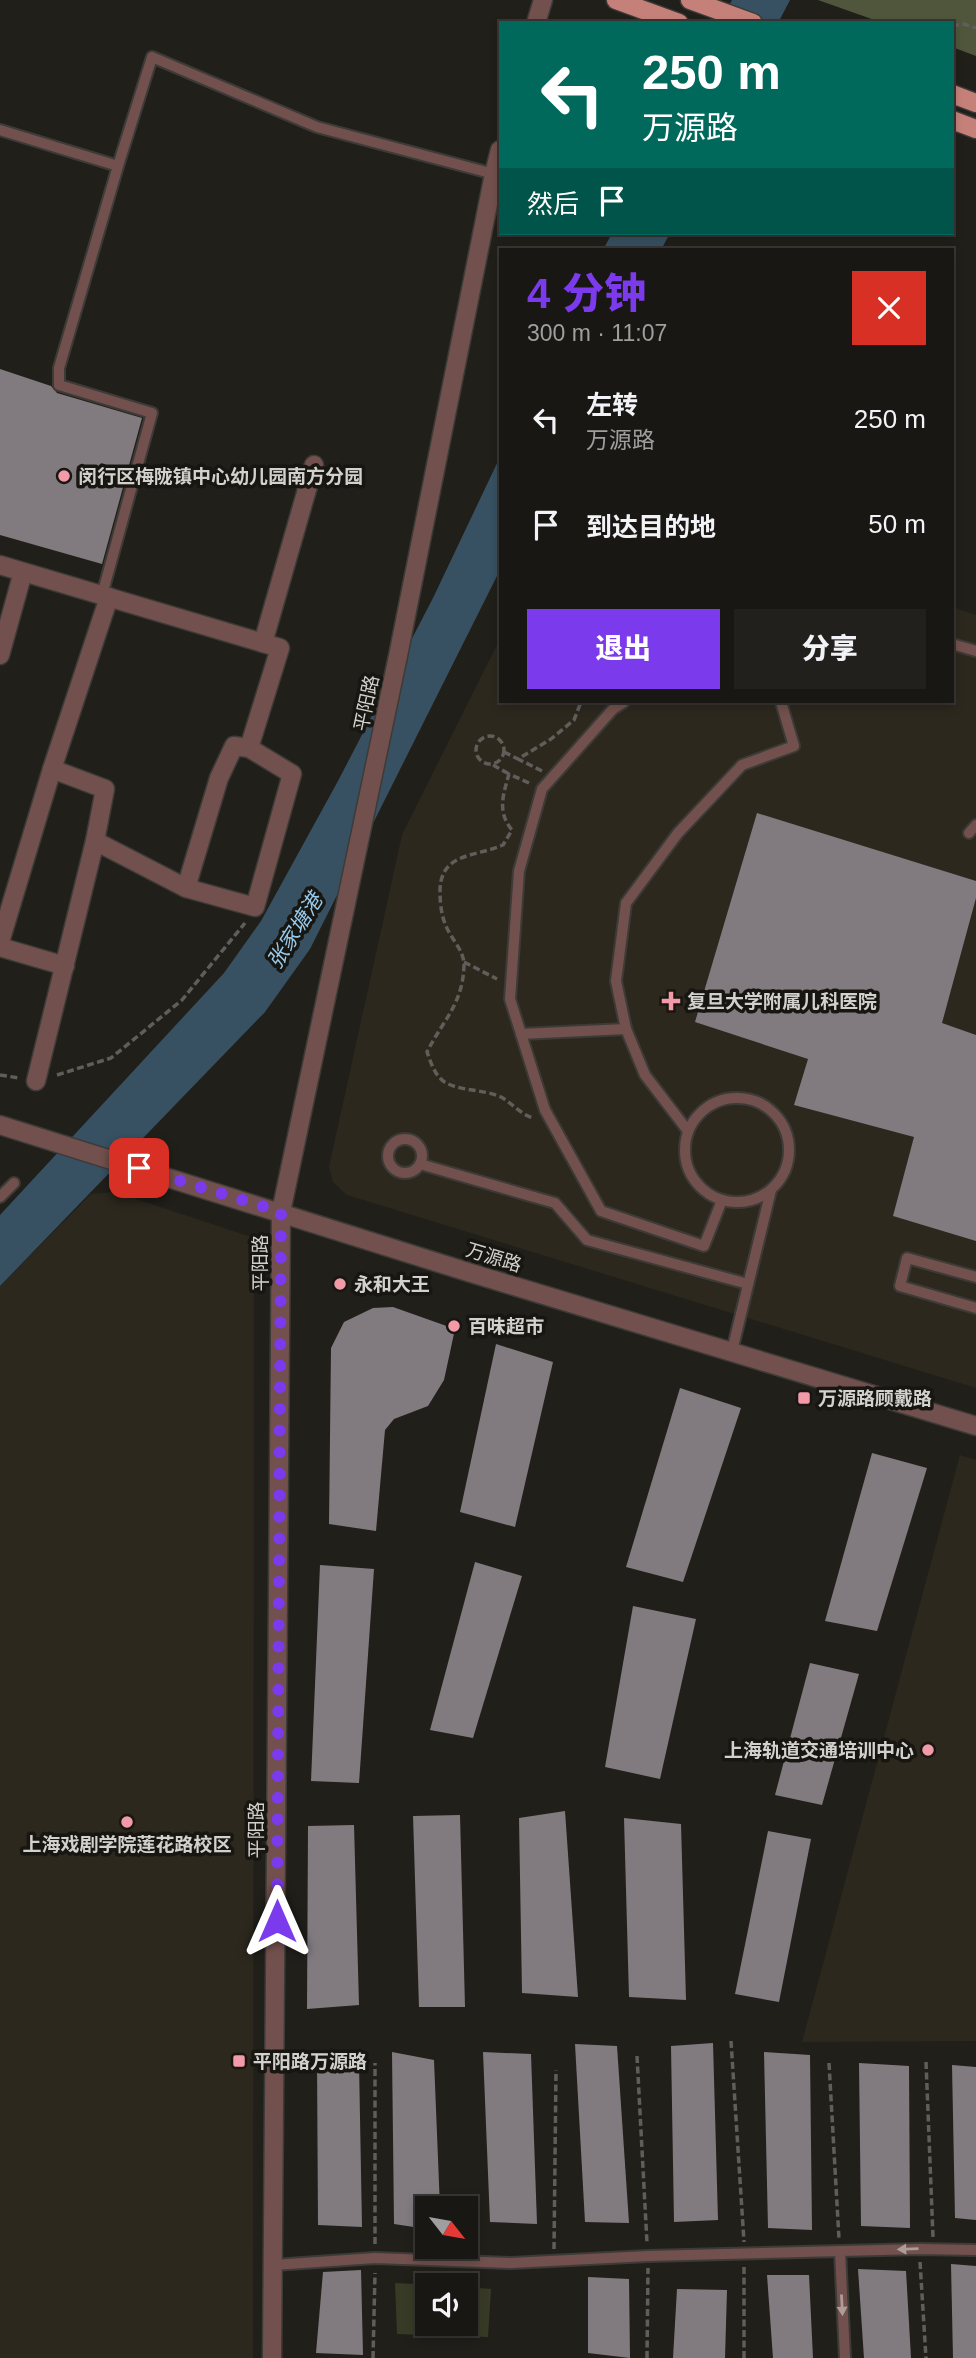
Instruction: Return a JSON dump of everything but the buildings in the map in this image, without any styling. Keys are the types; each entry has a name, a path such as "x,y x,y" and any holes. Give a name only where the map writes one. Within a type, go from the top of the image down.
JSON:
{"main road":[{"path":"615,0 673,21"},
{"path":"693,1 748,21"},
{"path":"954,95 976,103"},
{"path":"954,121 976,129"}],"street":[{"path":"537,21 543,0"},
{"name":"平阳路","path":"272,2358 281,1212 398,656 499,154"},
{"path":"263,643 314,465"},
{"path":"0,565 280,648 249,748"},
{"path":"0,655 23,572"},
{"path":"65,967 0,944 106,596"},
{"path":"95,841 186,888 255,907 292,774 249,748 234,746 219,778 186,888"},
{"path":"36,1081 106,789 52,769"},
{"name":"万源路","path":"0,1125 471,1273 976,1426"}],"lane":[{"path":"106,596 152,413 59,385 59,368 152,57 317,127 494,174"},
{"path":"0,130 118,166"},
{"path":"954,645 976,651"},
{"path":"622,703 613,709 542,789 519,871 510,999 549,1118 601,1211 704,1246 722,1200"},
{"path":"688,1131 645,1075 626,1028 616,981 626,904 678,833 743,765 794,746 781,703"},
{"path":"521,1034 626,1028"},
{"path":"732,1351 771,1190 785,1169 789,1143 784,1127 774,1113 760,1103 744,1098 727,1099 711,1105 697,1116 688,1131 685,1148 687,1165 695,1180 707,1193 722,1200 739,1202 756,1198 771,1190"},
{"path":"420,1164 555,1203 587,1240 748,1284"},
{"path":"0,1197 14,1183"},
{"path":"976,1277 907,1258 900,1286 976,1308"},
{"path":"274,2265 375,2258 511,2263 648,2256 976,2250"},
{"path":"840,2251 845,2358"}],"path":[{"path":"954,26 964,24 976,28"},
{"path":"518,759 551,739 574,720 581,703"},
{"path":"491,764 500,760 504,752 497,738 488,737 480,741 477,749 479,758 509,774 542,789"},
{"path":"504,752 553,776"},
{"path":"509,774 503,798 504,820 512,830 503,845 450,862 440,882 440,906 446,927 464,962 455,1007 426,1052 439,1077 451,1087 476,1089 502,1098 530,1118 549,1118"},
{"path":"0,1075 36,1081 111,1058 182,1000 238,933 255,907"},
{"path":"464,962 512,985"},
{"path":"730,2041 744,2255 744,2358"},
{"path":"637,2056 648,2256 647,2358"},
{"path":"926,2062 934,2250"},
{"path":"373,2358 375,2063"},
{"path":"829,2063 840,2251"},
{"path":"554,2262 556,2070"},
{"path":"919,2249 926,2358"}],"shaded area":[{"name":"复旦大学附属儿科医院","path":"954,608 976,615 976,1388 347,1195 333,1182 329,1167 402,835 499,641 499,703 954,703"},
{"name":"上海戏剧学院莲花路校区","path":"115,1192 254,1238 253,2358 0,2358 0,1286 91,1194"},
{"name":"上海轨道交通培训中心","path":"960,1455 976,1460 976,2041 802,2042"}],"green space":[{"path":"818,0 976,0 976,56 954,48 954,21 877,21"},
{"path":"395,2283 415,2284 415,2335 397,2334"},
{"path":"478,2288 491,2289 488,2337 458,2336 478,2336"}],"water":[{"path":"732,0 790,0 779,21 721,21"},
{"path":"611,235 669,235 662,248 604,248"},
{"name":"张家塘港","path":"499,459 499,572 310,949 265,1012 0,1286 0,1215 224,973 261,921 338,781 433,598"}],"place":[{"name":"闵行区梅陇镇中心幼儿园南方分园","path":"64,476"},
{"name":"复旦大学附属儿科医院","path":"671,1001"},
{"name":"永和大王","path":"340,1284"},
{"name":"百味超市","path":"454,1326"},
{"name":"万源路顾戴路","path":"804,1398"},
{"name":"上海轨道交通培训中心","path":"928,1750"},
{"name":"上海戏剧学院莲花路校区","path":"127,1822"},
{"name":"平阳路万源路","path":"239,2061"}],"route":[{"path":"139,1168 281,1212 277,1921"}]}
